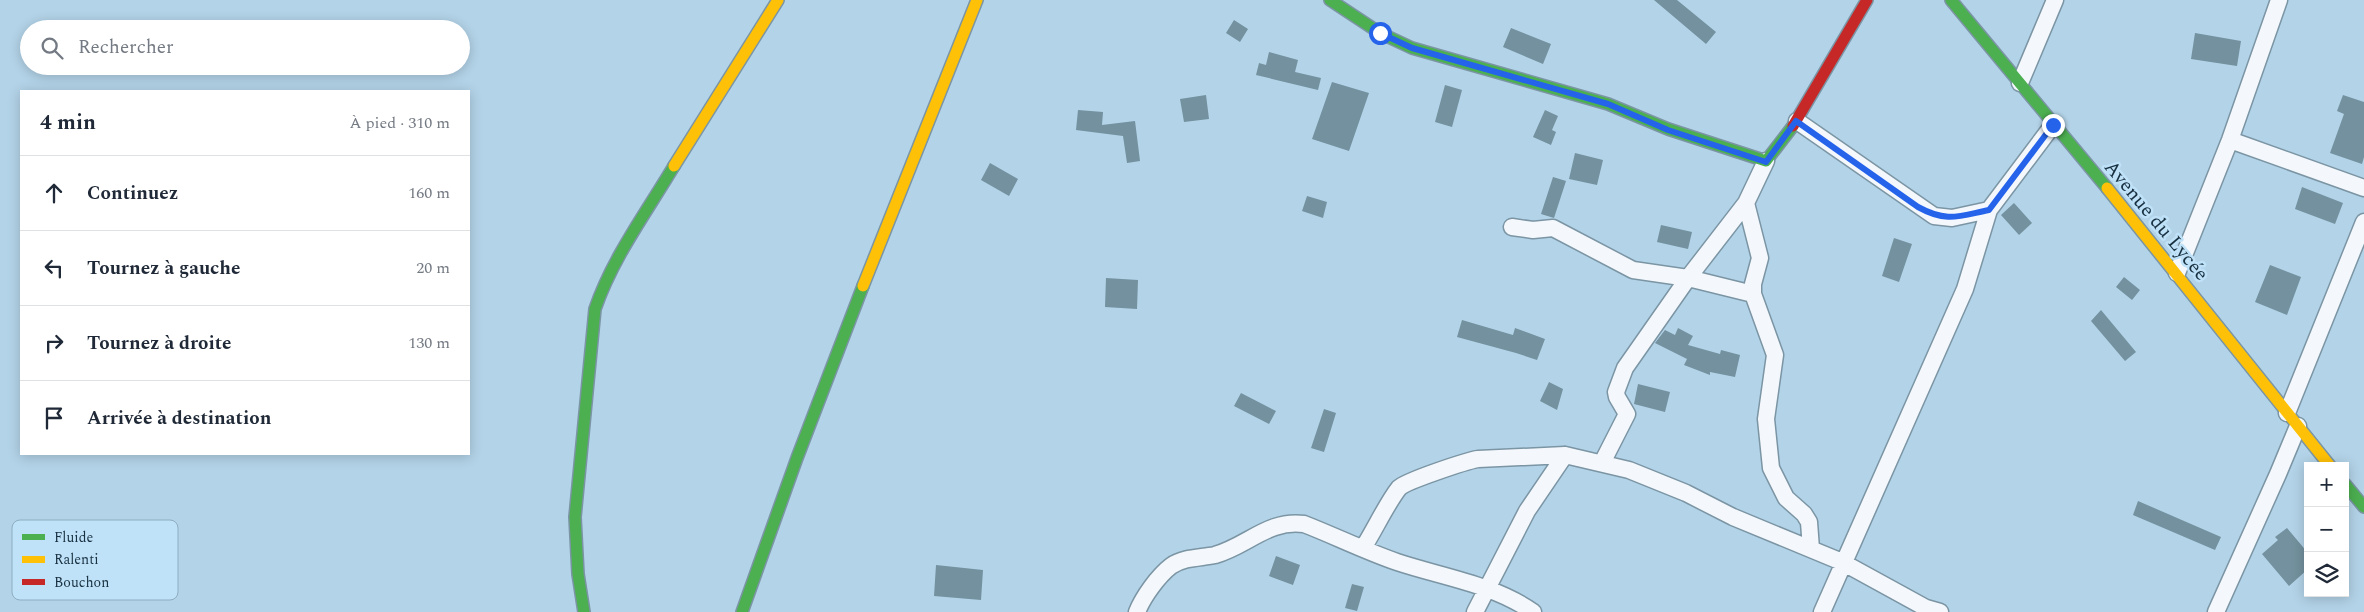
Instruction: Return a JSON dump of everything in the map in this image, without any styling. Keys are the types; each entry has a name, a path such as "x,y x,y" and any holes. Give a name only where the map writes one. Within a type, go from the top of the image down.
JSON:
{"street":[{"path":"584,612 578,574 575,517 595,309 604,283 621,252 778,0"},
{"path":"742,612 770,527 859,294 977,0"},
{"path":"1330,0 1380,33 1412,48 1608,104 1668,130 1766,162"},
{"path":"1602,463 1627,414 1616,392 1622,374 1688,278 1746,203 1766,162 1796,121 1867,0"},
{"name":"Avenue du Lycée","path":"1951,0 2053,125 2178,272 2327,462"},
{"path":"2020,83 2055,0"},
{"path":"2178,272 2230,140 2279,0"},
{"path":"1796,121 1934,216 1952,218 1989,210"},
{"path":"1822,612 1842,562 1965,289 1989,210 2053,125"},
{"path":"2230,140 2364,188"},
{"path":"1746,203 1760,258 1753,284 1753,294 1775,355 1766,419 1771,468 1786,498 1804,514 1809,522 1811,549"},
{"path":"2287,413 2364,222"},
{"path":"1512,227 1533,230 1553,228 1633,270 1688,278 1753,294"},
{"path":"2216,612 2298,426"},
{"path":"1363,548 1394,496 1406,483 1464,461 1565,455 1629,470 1678,490 1733,517 1842,562 1926,608 1940,612"},
{"path":"1475,612 1527,511 1565,455"},
{"path":"2349,489 2364,507"},
{"path":"1137,612 1160,578 1171,566 1185,560 1217,554 1284,523 1304,524 1396,562 1452,576 1486,589 1533,612"}],"building":[{"path":"1654,0 1677,0 1716,32 1706,44"},
{"path":"1234,20 1248,29 1240,42 1226,33"},
{"path":"1511,28 1551,44 1543,64 1503,47"},
{"path":"2195,33 2241,41 2237,66 2191,59"},
{"path":"1269,52 1298,60 1295,72 1321,78 1318,90 1256,75 1259,63 1266,65"},
{"path":"1332,82 1369,93 1349,151 1312,139"},
{"path":"1445,85 1462,90 1452,127 1435,122"},
{"path":"1206,95 1209,119 1184,122 1180,99"},
{"path":"2343,95 2364,102 2364,157 2362,164 2330,153 2344,114 2337,111"},
{"path":"1078,110 1103,112 1102,125 1135,121 1140,161 1127,163 1123,136 1076,130"},
{"path":"1545,110 1558,116 1552,130 1556,132 1551,145 1533,137"},
{"path":"1575,153 1603,160 1597,185 1569,179"},
{"path":"990,163 1018,179 1009,196 981,180"},
{"path":"1553,177 1566,181 1554,218 1541,214"},
{"path":"2302,187 2343,203 2335,224 2295,209"},
{"path":"1307,196 1327,202 1323,218 1302,211"},
{"path":"2014,203 2032,223 2019,235 2001,215"},
{"path":"1661,225 1692,232 1688,249 1657,242"},
{"path":"1894,238 1912,244 1899,282 1882,276"},
{"path":"2270,265 2301,277 2287,315 2255,302"},
{"path":"2124,277 2140,290 2132,300 2116,287"},
{"path":"1106,278 1138,280 1137,309 1105,307"},
{"path":"2101,310 2136,352 2125,361 2091,321"},
{"path":"1462,320 1513,335 1515,328 1545,339 1537,360 1457,337"},
{"path":"1678,328 1693,336 1688,345 1720,354 1721,350 1740,355 1735,377 1710,372 1710,375 1684,365 1687,359 1655,343 1665,330 1675,335"},
{"path":"1549,382 1563,389 1557,410 1540,401"},
{"path":"1638,384 1670,392 1665,412 1634,404"},
{"path":"1241,393 1276,411 1269,424 1234,406"},
{"path":"1324,409 1336,413 1324,452 1311,448"},
{"path":"2138,501 2221,537 2215,550 2133,515"},
{"path":"2287,528 2304,548 2304,573 2289,586 2262,554 2278,540 2275,537"},
{"path":"1276,556 1300,565 1293,585 1269,576"},
{"path":"936,565 983,570 981,600 934,596"},
{"path":"1352,584 1364,587 1357,611 1345,608"}],"traffic: fast":[{"path":"1330,0 1380,33 1412,48 1608,104 1668,129 1766,161 1793,126"},
{"path":"1951,0 2107,188"},
{"path":"584,612 578,574 575,517 595,309 611,271 674,166"},
{"path":"742,612 797,458 863,286"},
{"path":"2349,489 2364,507"}],"traffic: slow":[{"path":"674,166 778,0"},
{"path":"863,286 977,0"},
{"path":"2107,188 2327,462"}],"traffic: jam":[{"path":"1793,126 1867,0"}],"route":[{"path":"1380,33 1412,48 1545,88 1608,104 1668,130 1766,162 1796,121 1918,207 1934,216 1943,218 1952,218 1989,210 2053,125"}]}
